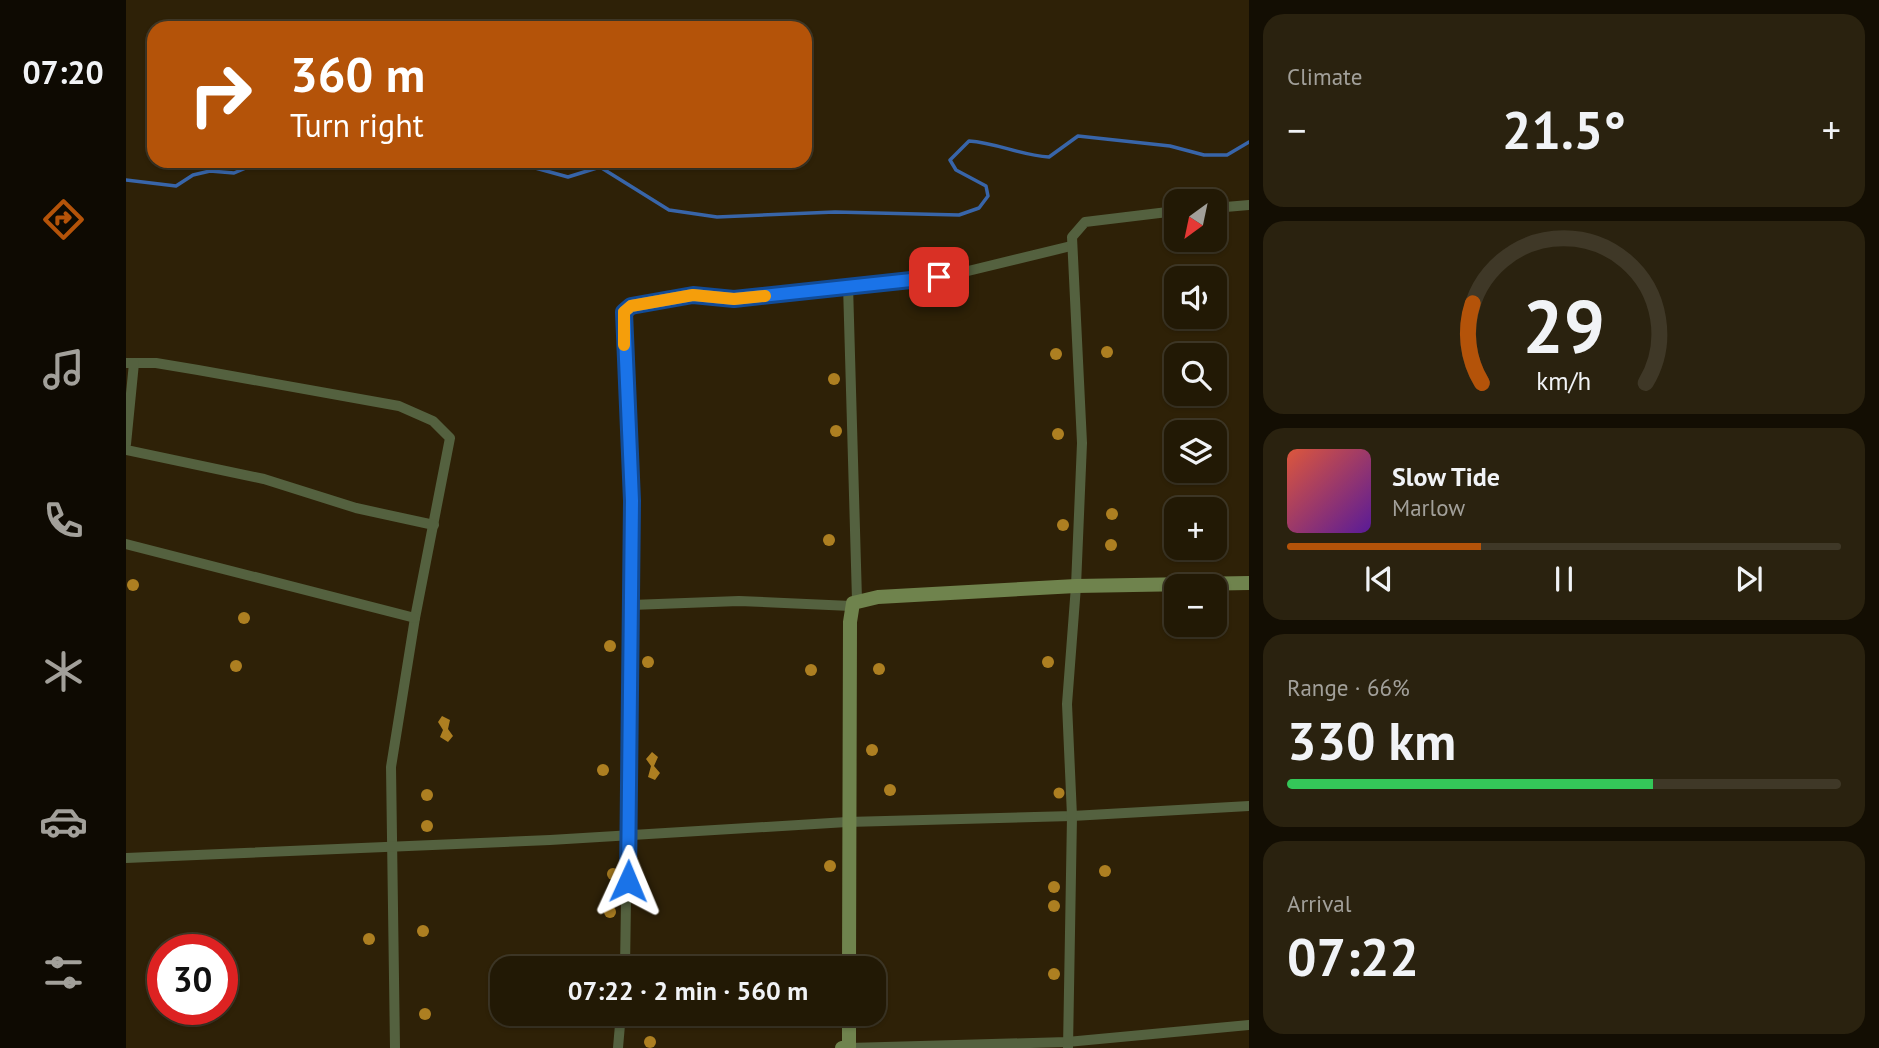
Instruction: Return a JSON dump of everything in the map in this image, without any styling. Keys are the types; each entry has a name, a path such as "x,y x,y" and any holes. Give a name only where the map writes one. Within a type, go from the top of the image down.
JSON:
{"street":[{"path":"1227,207 1249,205"},
{"path":"1068,1045 1072,816 1067,704 1076,586 1082,443 1072,237 1085,222 1164,212"},
{"path":"625,956 632,501 624,312 631,306 683,296 734,299 848,285 914,281 951,275 1071,246"},
{"path":"848,285 854,603 847,822 849,956"},
{"path":"395,1048 392,757 415,618 451,446 450,438 445,430 433,421 398,406 187,368 130,363 126,447 264,479 356,508 434,525"},
{"path":"126,544 415,618"},
{"path":"631,605 739,601 854,603 1076,586 1249,583"},
{"path":"126,858 629,836 847,822 1072,816 1249,806"},
{"path":"842,1048 1068,1045 1249,1025"},
{"path":"618,1048 620,1026"},
{"path":"849,1026 849,1048"}],"building":[{"path":"1107,346 1113,352 1107,358 1101,352"},
{"path":"1056,348 1062,354 1056,360 1050,354"},
{"path":"834,373 840,379 834,385 828,379"},
{"path":"836,425 842,431 836,437 830,431"},
{"path":"1058,428 1064,434 1058,440 1052,434"},
{"path":"1112,508 1118,514 1112,520 1106,514"},
{"path":"1063,519 1069,525 1063,531 1057,525"},
{"path":"829,534 835,540 829,546 823,540"},
{"path":"1111,539 1117,545 1111,551 1105,545"},
{"path":"133,579 139,585 133,591 127,585"},
{"path":"244,612 250,618 244,624 238,618"},
{"path":"610,640 616,646 610,652 604,646"},
{"path":"648,656 654,662 648,668 642,662"},
{"path":"1048,656 1054,662 1048,668 1042,662"},
{"path":"236,660 242,666 236,672 230,666"},
{"path":"879,663 885,669 879,675 873,669"},
{"path":"811,664 817,670 811,676 805,670"},
{"path":"442,716 450,720 448,729 453,736 448,742 440,737 443,730 438,722"},
{"path":"872,744 878,750 872,756 866,750"},
{"path":"652,752 658,757 654,766 660,773 655,780 648,777 651,766 646,759"},
{"path":"603,764 609,770 603,776 597,770"},
{"path":"890,784 896,790 890,796 884,790"},
{"path":"1059,787 1065,793 1059,799 1053,793"},
{"path":"427,789 433,795 427,801 421,795"},
{"path":"427,820 433,826 427,832 421,826"},
{"path":"830,860 836,866 830,872 824,866"},
{"path":"1105,865 1111,871 1105,877 1099,871"},
{"path":"613,868 619,874 613,880 607,874"},
{"path":"1054,881 1060,887 1054,893 1048,887"},
{"path":"1054,900 1060,906 1054,912 1048,906"},
{"path":"610,906 616,912 610,918 604,912"},
{"path":"423,925 429,931 423,937 417,931"},
{"path":"369,933 375,939 369,945 363,939"},
{"path":"1054,968 1060,974 1054,980 1048,974"},
{"path":"425,1008 431,1014 425,1020 419,1014"},
{"path":"650,1036 656,1042 650,1048 644,1042"}],"waterway":[{"path":"602,168 669,210 717,217 835,212 959,215 979,208 988,196 986,186 956,170 950,160 969,141 1049,157 1078,136 1170,146 1204,155 1227,155 1249,142"},
{"path":"126,180 176,186 193,175 210,171 234,173 246,168"},
{"path":"535,168 568,177 597,168"}],"slow traffic":[{"path":"624,345 624,312 631,306 693,295 734,299 765,296"}],"route":[{"path":"628,881 632,501 624,312 631,306 683,296 734,299 939,277"}]}
